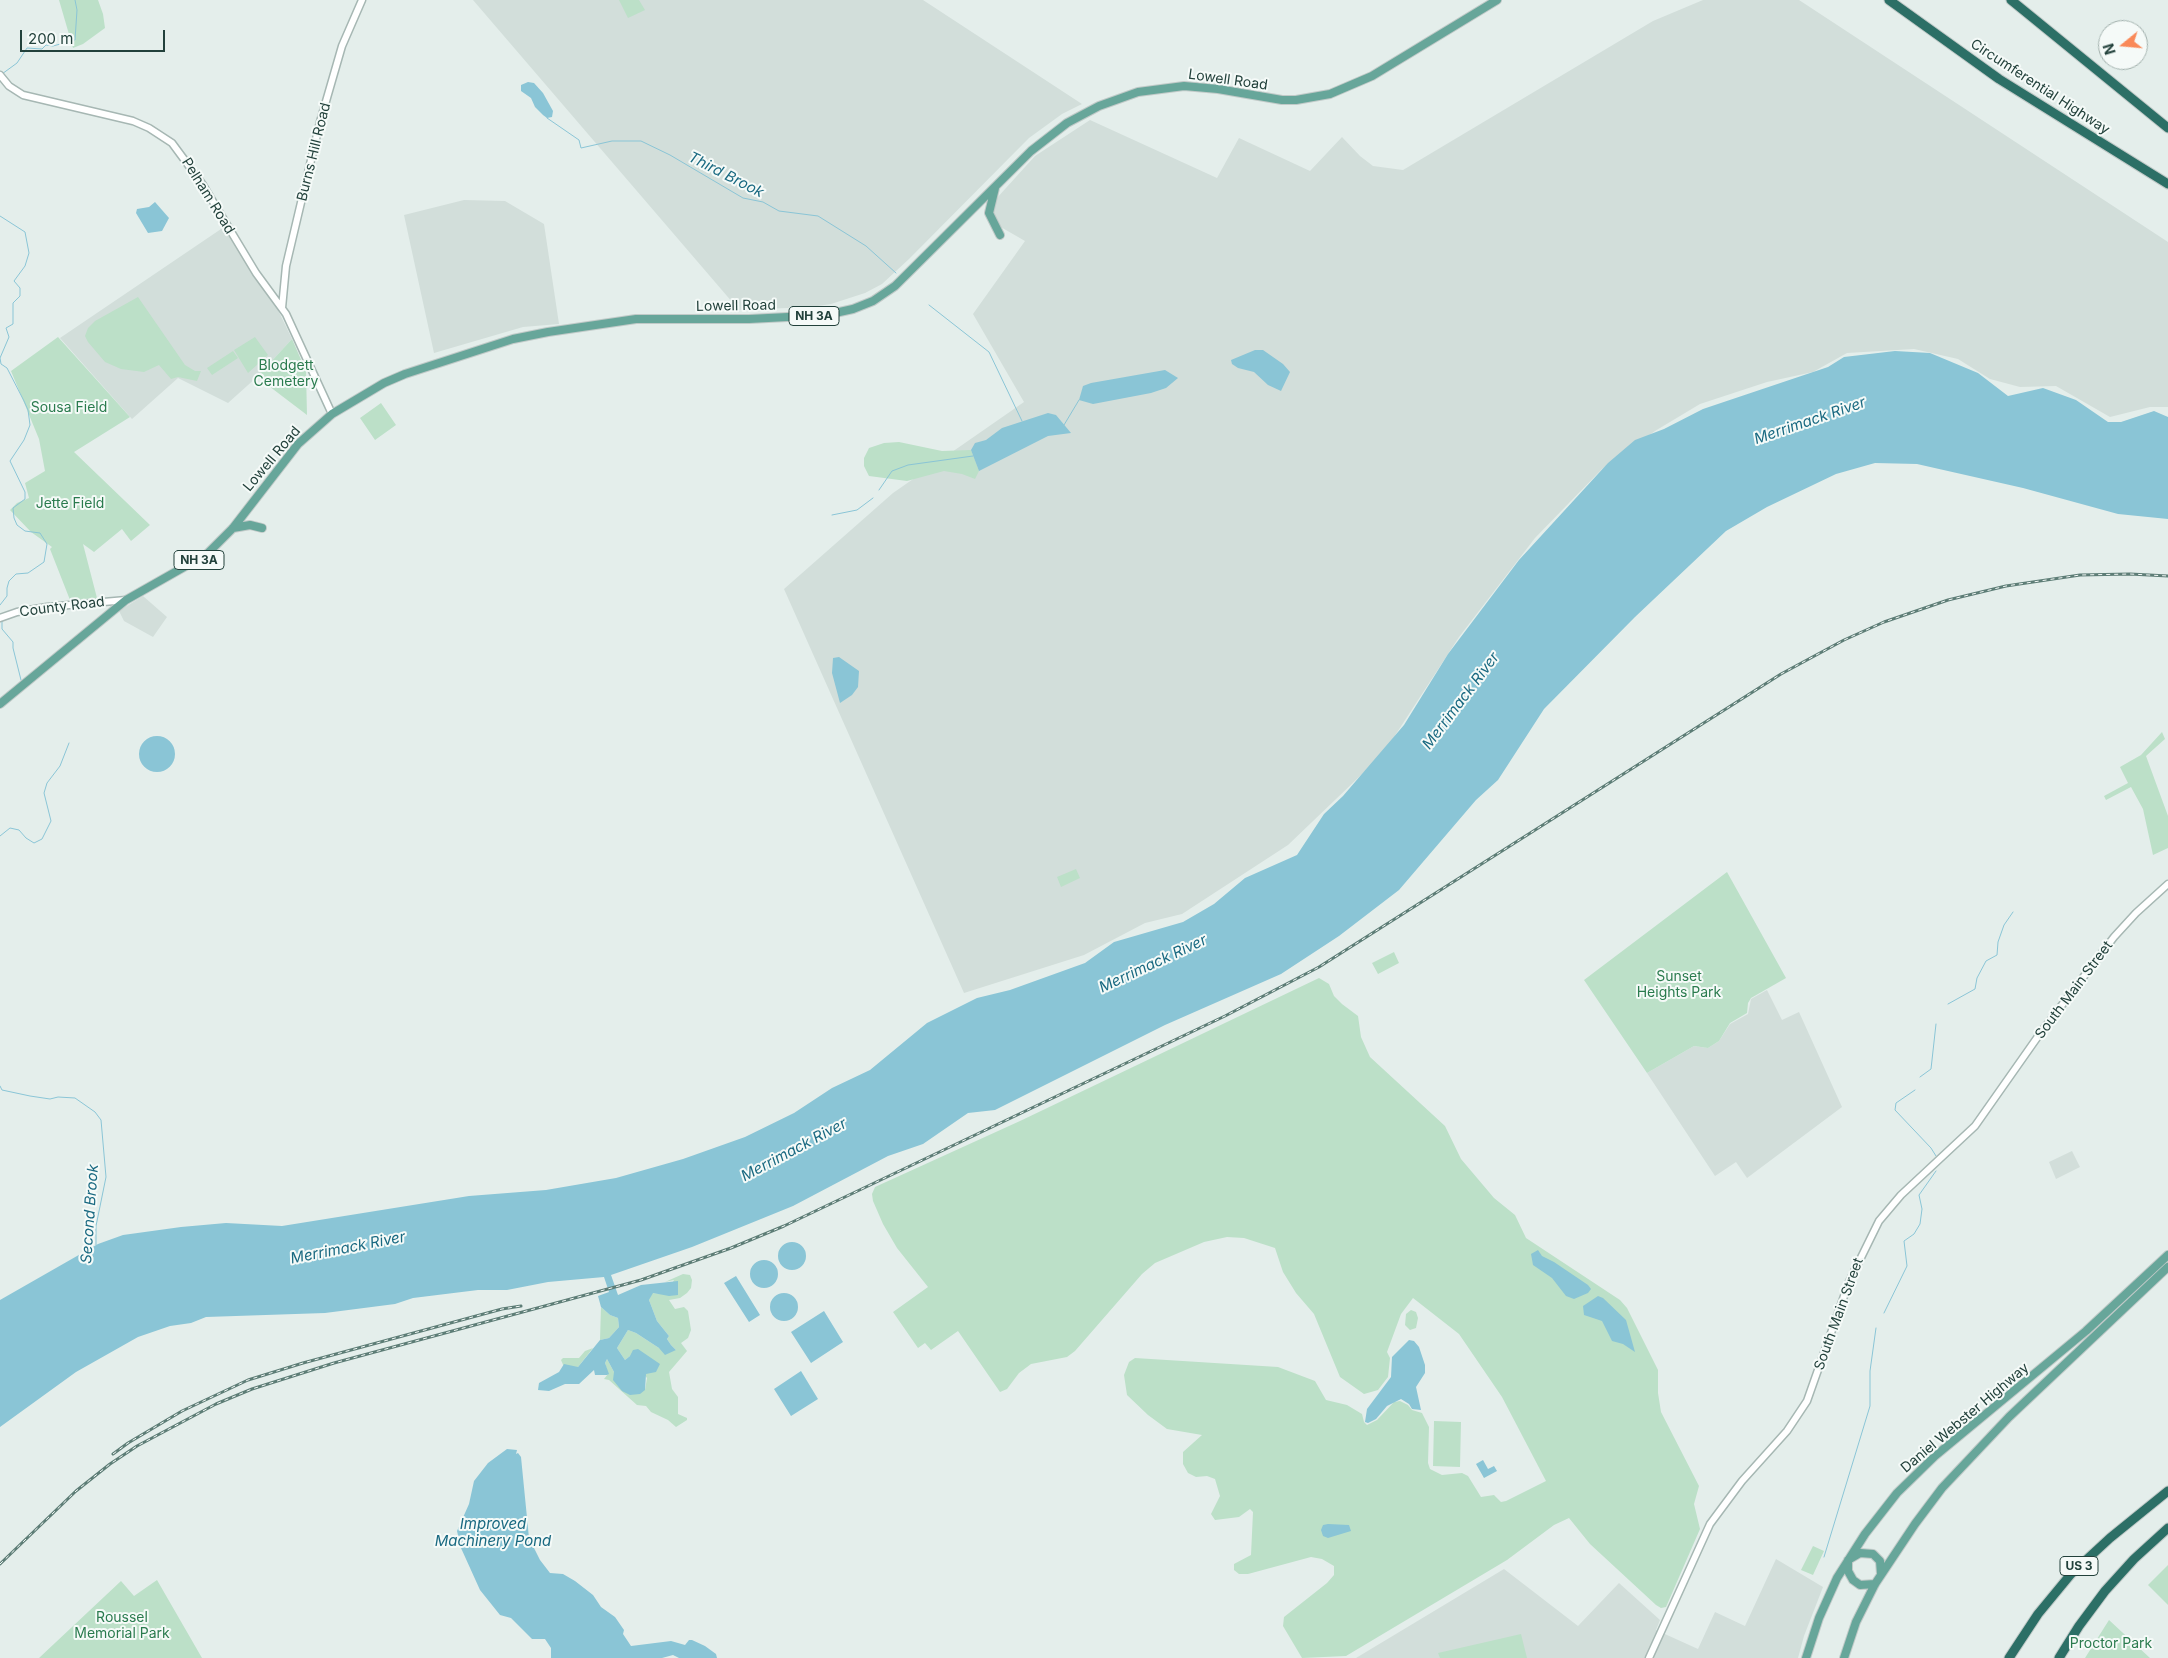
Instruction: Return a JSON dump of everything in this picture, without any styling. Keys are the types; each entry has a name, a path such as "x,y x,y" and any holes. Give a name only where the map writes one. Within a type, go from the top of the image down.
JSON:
{"highway":[{"name":"Circumferential Highway","path":"1888,0 1999,79 2168,184"},
{"path":"2011,0 2168,128"},
{"name":"US 3","path":"2009,1658 2032,1621 2071,1574 2110,1538 2168,1491"},
{"name":"US 3","path":"2058,1658 2105,1591 2134,1559 2168,1528"}],"main road":[{"name":"Lowell Road","path":"0,704 126,600 194,563 221,541 292,451 332,414 371,389 405,374 533,334 636,319 749,319 826,315 853,309 880,296 905,278 996,184 1054,132 1079,116 1114,100 1155,89 1184,86 1218,89 1282,100 1296,100 1330,94 1372,76 1497,0"},
{"path":"996,184 989,213 1000,235"},
{"path":"233,528 250,525 262,528"},
{"name":"Daniel Webster Highway","path":"1806,1658 1823,1609 1848,1560 1880,1513 1915,1474 2086,1331 2168,1255"},
{"name":"Daniel Webster Highway","path":"1844,1658 1856,1622 1875,1584 1931,1502 1978,1448 2168,1267"},
{"path":"1875,1584 1863,1585 1853,1580 1848,1572 1848,1560 1860,1553 1870,1553 1880,1561 1882,1574"}],"street":[{"name":"Burns Hill Road","path":"282,308 286,266 320,122 342,46 362,0"},
{"name":"Pelham Road","path":"2,78 23,94 39,100 133,121 149,128 172,143 202,185 256,273 282,308 332,414"},
{"name":"County Road","path":"0,618 17,612 47,607 126,600"},
{"name":"South Main Street","path":"1649,1658 1710,1524 1742,1481 1787,1431 1807,1401 1848,1282 1879,1221 1901,1195 1975,1126 2045,1028 2114,937 2136,912 2168,884"}],"shaded area":[{"path":"473,0 923,0 1082,104 1062,114 1029,138 882,284 865,293 831,304 811,307 739,310"},
{"path":"1703,0 1799,0 2168,242 2168,407 2150,407 2110,417 2056,386 2020,387 1990,379 1958,359 1914,349 1847,353 1813,372 1767,382 1700,404 1655,431 1602,469 1535,538 1459,637 1383,754 1288,845 1182,914 1145,923 1084,955 964,993 784,589 893,493 1024,402 973,314 1025,241 999,226 992,215 996,199 1035,156 1090,120 1217,178 1239,138 1310,171 1342,137 1360,156 1373,166 1403,170 1653,21"},
{"path":"464,200 505,201 544,224 559,324 523,327 434,353 404,215"},
{"path":"224,227 254,277 276,306 292,339 257,377 228,403 178,378 132,419 60,338"},
{"path":"143,596 167,617 153,637 124,621 119,611"},
{"path":"1767,990 1782,1020 1799,1012 1842,1107 1747,1178 1736,1162 1715,1176 1647,1073 1694,1046 1708,1048 1719,1041 1730,1024 1748,1014 1751,999"},
{"path":"2072,1151 2080,1167 2056,1179 2049,1162"},
{"path":"1776,1559 1823,1587 1804,1636 1798,1658 1356,1658 1504,1569 1578,1626 1619,1583 1660,1620 1656,1630 1698,1649 1715,1612 1745,1626"}],"green space":[{"path":"59,0 98,0 105,28 83,44 73,48"},
{"path":"619,0 639,0 645,10 628,18"},
{"path":"138,297 185,365 195,371 201,371 197,381 178,377 171,379 159,365 144,372 121,369 105,362 88,342 85,336 88,328 95,321"},
{"path":"58,337 130,417 74,452 150,525 131,541 122,529 94,552 83,544 97,598 70,600 50,549 52,547 31,532 10,510 17,503 29,498 25,483 45,471 39,439 11,371"},
{"path":"255,337 268,355 248,373 234,350"},
{"name":"Blodgett Cemetery","path":"292,339 306,371 307,415 257,377"},
{"path":"233,351 238,358 212,375 207,368"},
{"path":"381,403 396,425 375,440 360,418"},
{"path":"899,442 942,451 971,450 979,471 975,479 962,474 944,471 907,481 869,476 864,466 864,458 869,448 884,443"},
{"path":"2162,732 2165,739 2146,756 2168,816 2168,848 2153,855 2143,809 2131,787 2106,800 2104,796 2128,783 2120,767 2141,755"},
{"path":"1076,869 1080,878 1061,887 1057,877"},
{"name":"Sunset Heights Park","path":"1727,872 1786,978 1751,998 1748,1003 1747,1013 1730,1023 1719,1041 1708,1048 1694,1046 1647,1073 1584,980"},
{"path":"1394,952 1399,963 1378,974 1372,963"},
{"path":"1319,978 1329,984 1334,996 1358,1016 1361,1037 1370,1057 1445,1126 1461,1159 1494,1198 1515,1215 1526,1238 1620,1300 1627,1308 1658,1370 1658,1393 1661,1412 1699,1486 1694,1504 1700,1529 1666,1607 1661,1608 1656,1605 1590,1544 1569,1518 1554,1525 1507,1560 1346,1656 1302,1658 1283,1626 1284,1617 1327,1583 1334,1575 1334,1566 1322,1559 1311,1557 1248,1574 1239,1574 1234,1570 1234,1564 1251,1555 1253,1512 1250,1509 1239,1517 1215,1520 1211,1514 1220,1496 1215,1479 1207,1476 1196,1477 1188,1473 1183,1464 1183,1452 1202,1435 1167,1429 1148,1415 1127,1395 1124,1375 1129,1362 1135,1358 1278,1367 1315,1381 1326,1400 1347,1405 1362,1414 1367,1425 1377,1420 1394,1402 1400,1401 1408,1405 1412,1410 1422,1413 1429,1427 1428,1463 1430,1469 1442,1475 1462,1473 1468,1476 1481,1497 1494,1495 1501,1502 1506,1501 1546,1481 1502,1397 1459,1334 1413,1298 1401,1314 1387,1352 1390,1358 1388,1377 1378,1390 1364,1394 1340,1377 1314,1314 1296,1293 1283,1272 1275,1248 1244,1238 1227,1237 1204,1242 1155,1263 1142,1274 1075,1351 1067,1357 1031,1364 1019,1373 1007,1389 1000,1392 958,1331 931,1350 925,1343 918,1348 893,1312 928,1287 897,1248 883,1224 873,1201 872,1194 875,1187 1020,1121"},
{"path":"683,1274 690,1275 692,1280 691,1288 680,1298 669,1300 675,1309 684,1307 688,1311 691,1330 688,1338 681,1343 687,1351 669,1372 672,1389 678,1397 678,1414 687,1418 687,1420 676,1427 668,1420 651,1412 646,1406 637,1405 609,1380 604,1379 608,1374 605,1363 607,1359 614,1372 645,1390 647,1378 630,1356 625,1360 617,1348 628,1330 659,1348 676,1350 667,1339 669,1336 657,1321 649,1300 652,1293 666,1294 674,1280 665,1282"},
{"path":"601,1307 610,1315 618,1318 619,1327 609,1338 600,1340"},
{"path":"1411,1310 1416,1312 1418,1318 1416,1328 1410,1330 1405,1325 1406,1314"},
{"path":"593,1348 578,1367 564,1367 561,1360 563,1358 579,1358 585,1351"},
{"path":"1434,1421 1461,1422 1460,1467 1433,1466"},
{"path":"1813,1546 1824,1551 1813,1575 1801,1570"},
{"path":"2168,1565 2168,1605 2148,1585"},
{"name":"Roussel Memorial Park","path":"157,1580 202,1658 39,1658 121,1581 134,1596"},
{"name":"Proctor Park","path":"2109,1620 2150,1658 2085,1658"},
{"path":"1521,1634 1527,1658 1440,1658 1438,1653"}],"water":[{"path":"528,82 534,83 543,93 553,111 552,117 547,118 543,115 535,107 531,98 521,91 521,85"},
{"path":"155,202 169,218 162,231 148,233 136,213 137,209 149,207"},
{"path":"1255,350 1263,350 1283,364 1290,372 1281,391 1268,385 1254,372 1238,368 1232,364 1231,360"},
{"name":"Merrimack River","path":"1895,351 1930,353 1978,373 2008,396 2043,388 2076,400 2108,422 2121,422 2154,411 2168,417 2168,519 2118,514 2023,488 1917,464 1875,463 1836,474 1767,507 1726,531 1635,617 1544,709 1498,780 1476,800 1399,890 1339,936 1281,974 1165,1025 995,1110 968,1113 923,1144 888,1156 793,1206 692,1247 611,1275 618,1295 641,1285 678,1281 678,1295 669,1296 653,1293 649,1300 657,1321 669,1336 667,1339 676,1350 665,1355 659,1348 628,1330 617,1348 625,1360 633,1350 638,1349 660,1364 656,1372 646,1374 645,1390 640,1394 630,1395 622,1391 613,1380 614,1372 607,1359 605,1363 609,1374 607,1375 595,1375 594,1370 579,1384 565,1384 549,1391 538,1390 539,1383 559,1372 564,1364 578,1367 600,1340 609,1338 619,1327 618,1318 610,1315 601,1307 598,1296 609,1292 604,1277 548,1282 507,1290 478,1290 413,1298 395,1304 325,1313 206,1317 191,1323 170,1326 138,1337 76,1372 0,1427 0,1300 98,1244 123,1235 181,1227 226,1223 282,1226 469,1196 546,1190 616,1178 683,1159 745,1137 794,1113 832,1088 870,1070 927,1023 977,998 1010,990 1085,963 1114,942 1183,922 1214,904 1245,878 1297,855 1324,814 1343,796 1404,725 1448,654 1519,560 1608,463 1635,440 1664,429 1703,409 1828,367 1844,357"},
{"path":"1165,370 1178,378 1166,388 1151,393 1093,404 1079,400 1083,386 1091,383"},
{"path":"1048,413 1056,415 1071,433 1048,436 979,471 971,450 975,443 986,440 1002,428"},
{"path":"839,657 859,671 858,687 852,695 840,703 832,673 833,658"},
{"path":"157,736 170,741 175,754 170,767 157,772 144,767 139,754 144,741"},
{"path":"792,1242 802,1246 806,1256 802,1266 792,1270 782,1266 778,1256 782,1246"},
{"path":"1538,1250 1542,1256 1588,1285 1591,1289 1588,1293 1574,1299 1566,1296 1552,1278 1533,1265 1531,1254"},
{"path":"764,1260 774,1264 778,1274 774,1284 764,1288 754,1284 750,1274 754,1264"},
{"path":"736,1276 760,1315 749,1322 724,1283"},
{"path":"784,1293 794,1297 798,1307 794,1317 784,1321 774,1317 770,1307 774,1297"},
{"path":"1598,1296 1603,1298 1626,1320 1635,1352 1623,1344 1612,1341 1602,1321 1584,1315 1583,1306"},
{"path":"824,1311 843,1342 811,1363 791,1332"},
{"path":"1409,1340 1414,1341 1419,1347 1425,1365 1425,1373 1416,1387 1421,1410 1412,1409 1409,1404 1401,1399 1387,1406 1376,1419 1368,1423 1365,1422 1367,1409 1391,1377 1392,1357"},
{"path":"801,1371 818,1399 791,1416 774,1389"},
{"name":"Improved Machinery Pond","path":"507,1449 517,1450 516,1454 518,1453 521,1457 529,1538 540,1560 550,1573 563,1574 593,1595 601,1607 615,1617 624,1630 623,1634 631,1646 671,1641 685,1645 689,1640 692,1640 705,1646 716,1654 717,1658 679,1658 673,1655 662,1658 551,1658 551,1648 545,1639 532,1639 511,1618 500,1615 480,1590 461,1548 457,1531 469,1504 474,1481 488,1463"},
{"path":"1483,1460 1488,1469 1494,1466 1497,1471 1484,1478 1476,1464"},
{"path":"1323,1525 1349,1525 1351,1531 1328,1538 1323,1536 1321,1530"}],"waterway":[{"name":"Second Brook","path":"2,74 17,63 27,48 42,49 46,45 53,46 75,40 77,10 75,0"},
{"name":"Third Brook","path":"547,118 579,140 581,148 612,141 641,141 670,155 743,198 763,202 779,211 818,216 866,246 896,273"},
{"name":"Second Brook","path":"0,216 25,232 29,253 25,266 14,281 20,288 20,296 13,303 13,324 6,328 9,337 0,358 1,364 7,368 24,401 28,410 30,425 24,440 10,461 25,492 25,499 13,508 14,518 17,525 25,531 40,533 47,544 44,562 28,573 16,574 9,581 7,596 0,605"},
{"name":"Third Brook","path":"929,305 989,352 1022,421"},
{"name":"Third Brook","path":"1064,425 1079,400"},
{"name":"Third Brook","path":"879,490 892,471 908,465 973,456"},
{"name":"Third Brook","path":"832,515 857,510 873,498"},
{"name":"Second Brook","path":"2,621 2,629 13,642 21,680"},
{"name":"Second Brook","path":"0,836 10,828 19,830 34,843 42,839 51,821 44,793 47,783 60,766 69,743"},
{"path":"1948,1004 1975,989 1977,978 1986,961 1997,955 1998,942 2004,925 2013,912"},
{"path":"1920,1077 1931,1069 1936,1024"},
{"name":"Second Brook","path":"0,1086 2,1090 30,1096 50,1099 58,1097 75,1098 95,1112 101,1120 106,1177 96,1226 96,1245"},
{"path":"1915,1090 1896,1103 1895,1110 1931,1148 1936,1156"},
{"path":"1884,1313 1907,1266 1904,1241 1914,1234 1920,1224 1922,1209 1919,1195 1936,1171"},
{"path":"1824,1557 1870,1406 1870,1371 1876,1328"}],"railway":[{"path":"0,1564 76,1491 110,1464 137,1446 216,1404 252,1389 334,1363 641,1280 731,1248 784,1226 1225,1016 1319,967 1781,674 1844,640 1884,622 1948,600 2006,586 2080,575 2130,574 2168,576"},
{"path":"113,1454 182,1411 248,1380 303,1363 502,1309 521,1306"}],"park label":[{"name":"Sousa Field","path":"69,408"},
{"name":"Jette Field","path":"70,504"}]}
